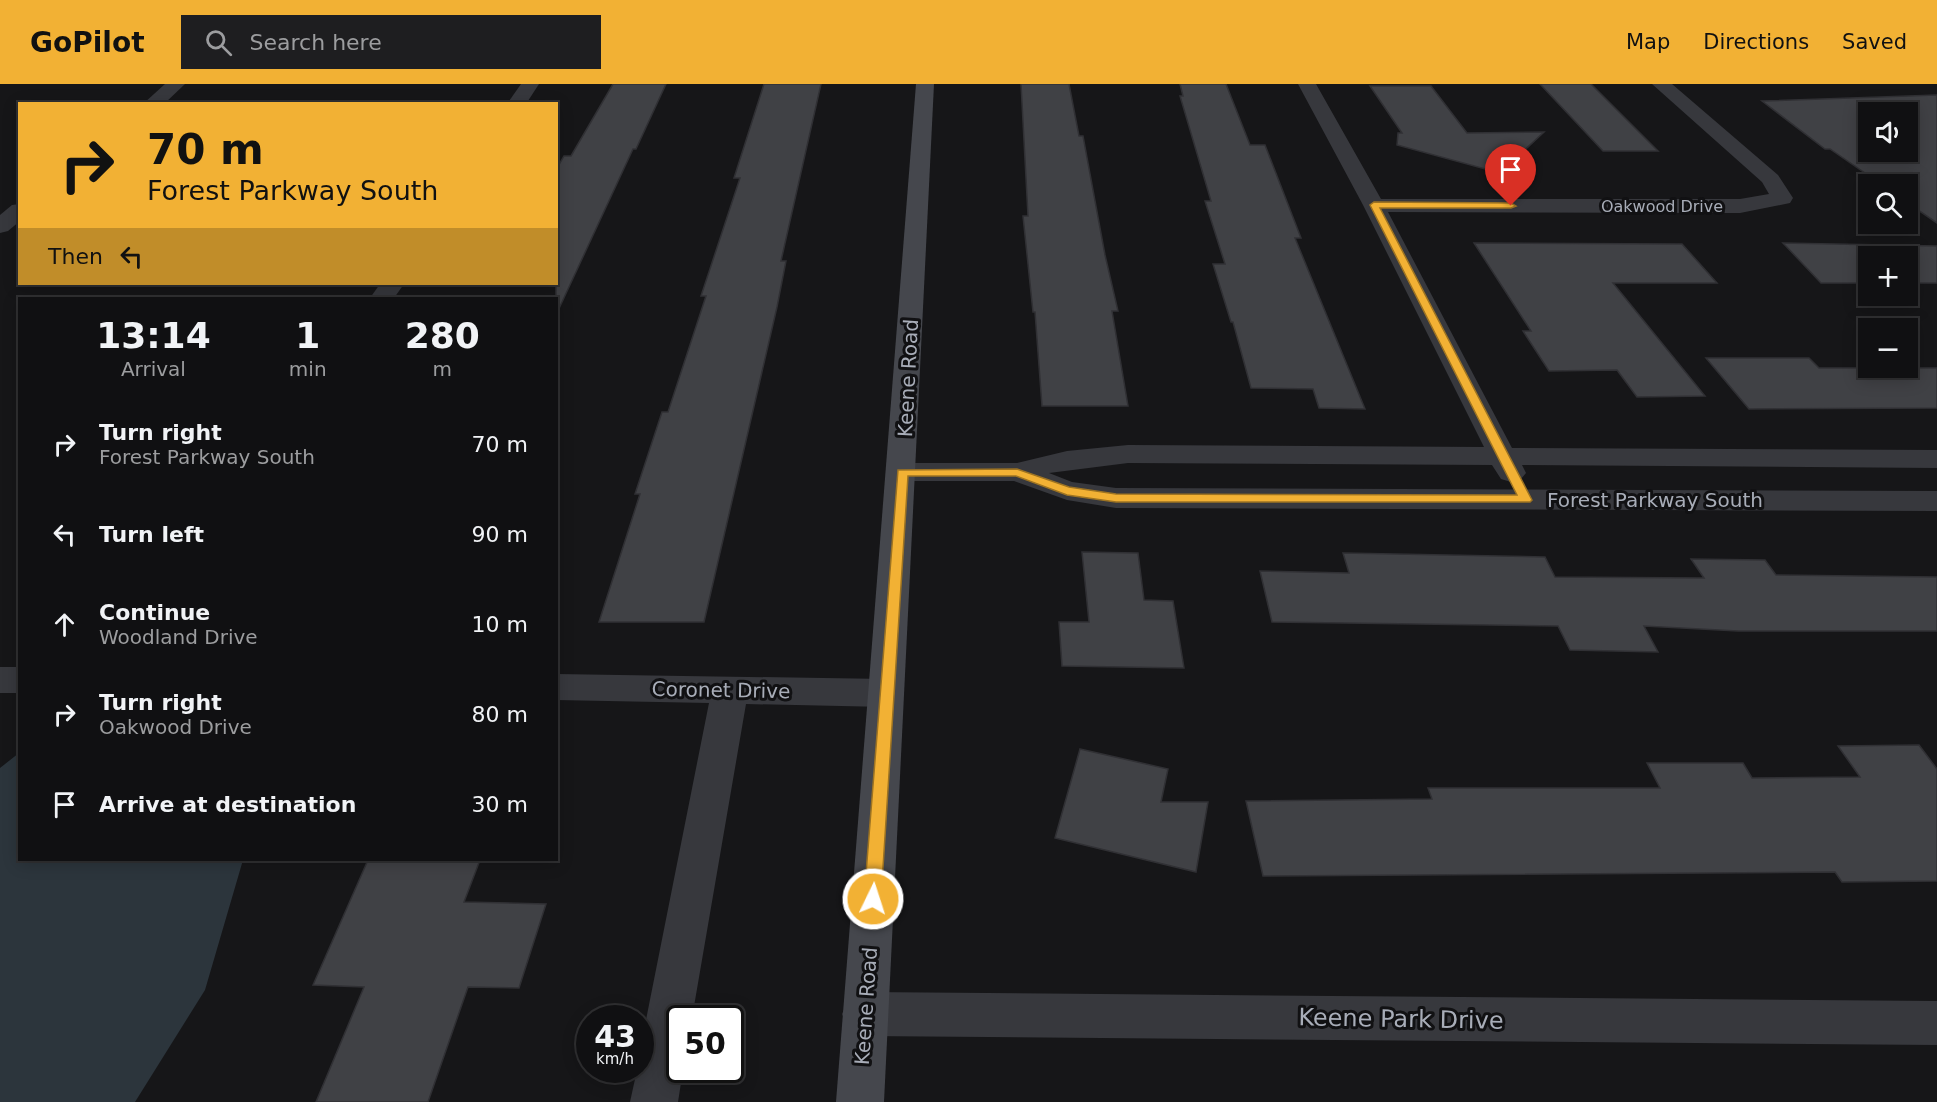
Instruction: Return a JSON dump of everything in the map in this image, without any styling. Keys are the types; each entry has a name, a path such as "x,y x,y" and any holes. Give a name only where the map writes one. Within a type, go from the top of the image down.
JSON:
{"main road":[{"name":"Keene Road","path":"860,1102 925,84"}],"street":[{"path":"154,102 176,84"},
{"path":"517,102 530,84"},
{"path":"1307,84 1374,205 1526,500"},
{"name":"Oakwood Drive","path":"1374,205 1740,206 1782,198 1771,179 1661,84"},
{"path":"0,225 18,212"},
{"name":"Forest Parkway South","path":"902,472 1017,472 1067,460 1128,454 1937,459"},
{"name":"Forest Parkway South","path":"1017,472 1067,491 1116,498 1937,501"},
{"path":"0,680 18,680"},
{"name":"Coronet Drive","path":"558,687 886,693"},
{"path":"654,1102 730,690"},
{"name":"Keene Park Drive","path":"865,1014 1937,1023"}],"shaded area":[{"path":"18,754 18,861 243,861 205,990 135,1102 0,1102 0,768"}],"building":[{"path":"613,84 666,84 636,149 633,149 558,311 556,285 558,285 558,166 564,156 571,156"},
{"path":"764,84 821,84 781,261 786,261 777,307 704,622 599,622 640,494 635,494 662,412 668,412 706,296 701,296 740,178 734,178"},
{"path":"1021,84 1069,84 1079,136 1083,136 1118,311 1112,311 1128,406 1042,406 1035,312 1033,312 1023,216 1028,216"},
{"path":"1180,84 1226,84 1250,145 1265,145 1301,238 1295,238 1365,409 1319,408 1313,389 1251,388 1233,322 1231,322 1213,264 1225,264 1205,201 1211,201 1180,96 1183,96"},
{"path":"1540,84 1591,84 1658,151 1603,151"},
{"path":"1370,86 1431,86 1467,133 1544,132 1500,173 1397,145 1398,133 1402,133"},
{"path":"1937,95 1937,223 1918,210 1918,174 1866,174 1830,149 1825,149 1762,101"},
{"path":"1474,243 1682,244 1717,283 1613,283 1705,396 1637,397 1617,370 1549,371 1523,331 1531,331"},
{"path":"1783,243 1937,246 1937,283 1918,283 1918,246 1858,246 1858,283 1821,283"},
{"path":"1706,358 1809,358 1819,368 1858,368 1858,378 1918,378 1918,368 1937,368 1937,408 1749,409"},
{"path":"1082,552 1138,553 1144,600 1173,601 1184,668 1062,666 1059,622 1089,622"},
{"path":"1343,553 1545,557 1555,577 1704,578 1691,559 1765,560 1776,575 1937,577 1937,631 1738,631 1644,626 1658,652 1570,650 1558,626 1272,622 1260,571 1349,573"},
{"path":"1919,745 1937,769 1937,881 1842,882 1835,872 1263,876 1246,801 1432,799 1428,788 1660,788 1647,763 1743,763 1752,778 1860,777 1838,746"},
{"path":"1080,749 1168,769 1161,802 1208,802 1196,872 1055,838"},
{"path":"368,861 480,861 464,902 546,904 519,988 468,987 428,1102 316,1102 364,987 313,985"}],"route":[{"path":"873,899 902,472 1017,472 1067,491 1116,498 1526,500 1374,205 1511,206"}]}
